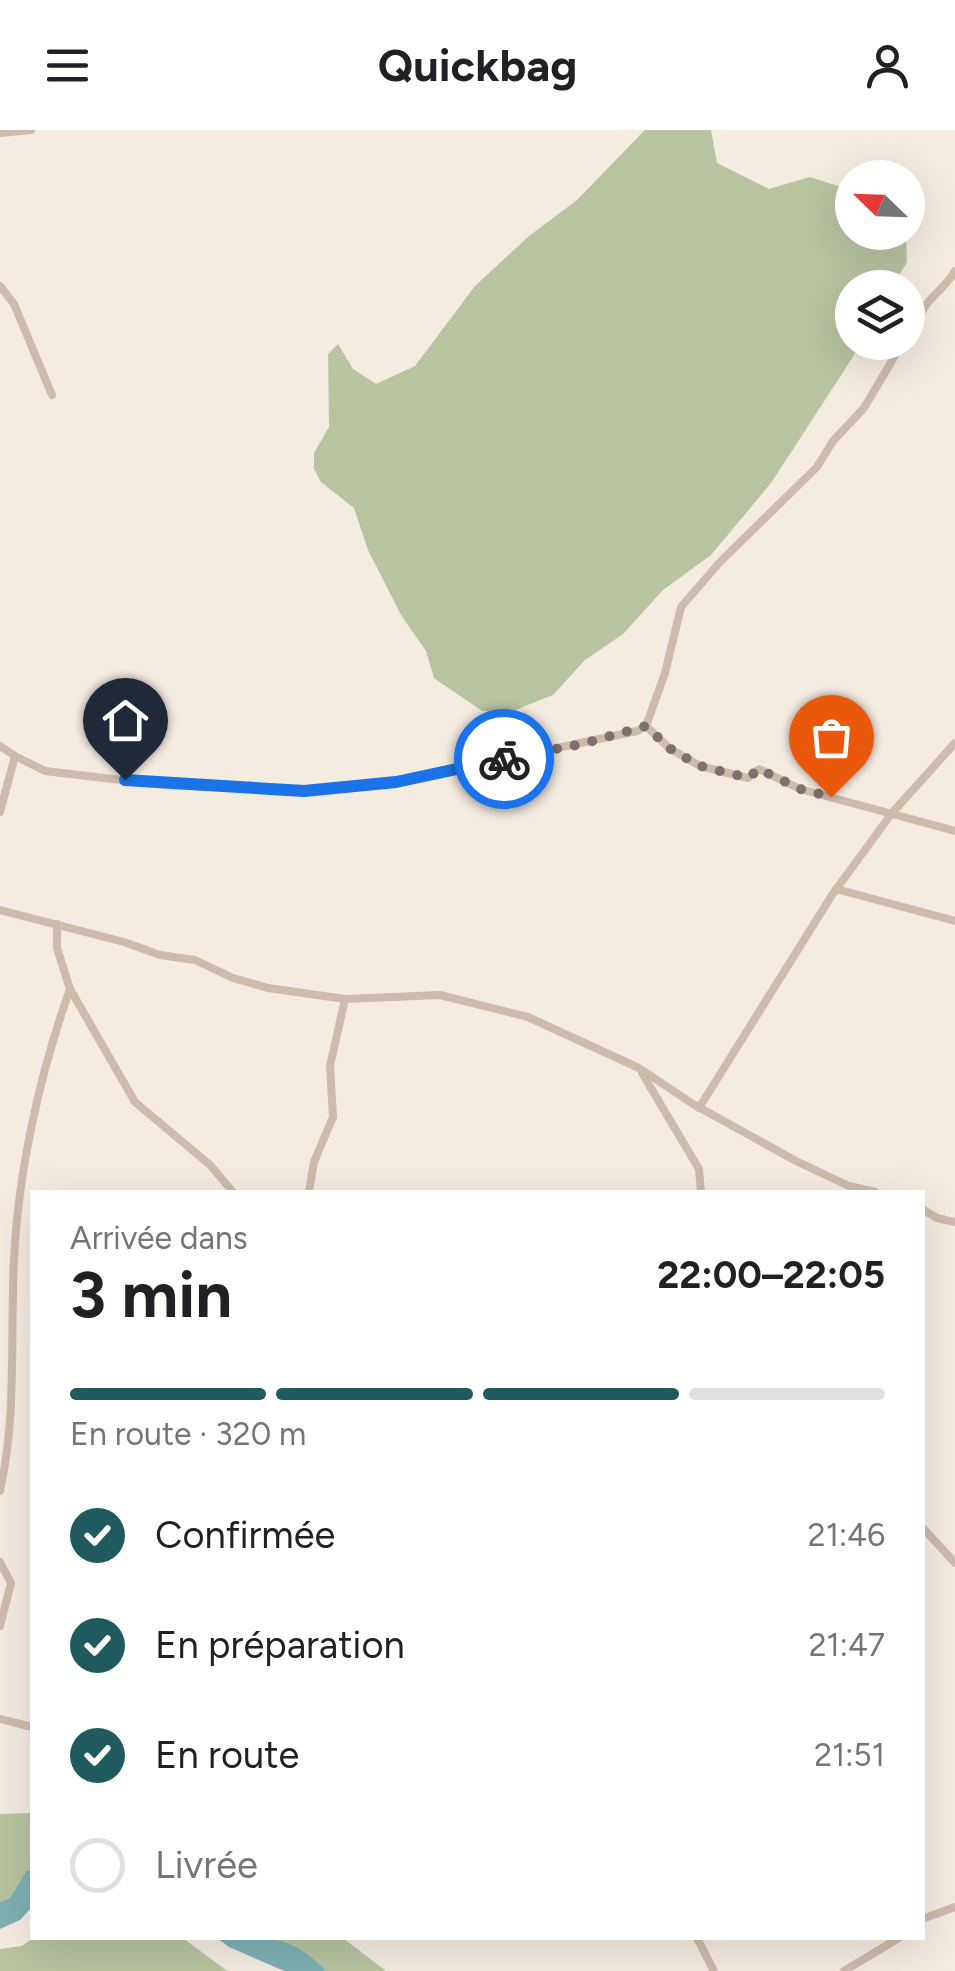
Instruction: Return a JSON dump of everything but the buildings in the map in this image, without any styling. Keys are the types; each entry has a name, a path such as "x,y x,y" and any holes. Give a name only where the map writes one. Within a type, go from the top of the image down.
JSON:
{"street":[{"path":"0,133 30,130"},
{"path":"925,311 955,271"},
{"path":"0,286 14,304 52,395"},
{"path":"646,726 682,607 720,562 816,468 864,408 892,360"},
{"path":"0,746 45,771 164,785 304,791 396,782 582,744 646,726"},
{"path":"646,726 669,748 700,766 748,778 759,769 800,789 955,830"},
{"path":"699,1108 836,889 892,814 955,742"},
{"path":"0,812 14,756"},
{"path":"836,889 955,921"},
{"path":"0,910 160,955 195,960 233,978 268,988 345,999 440,996 528,1017 639,1068 699,1108 796,1162 866,1190"},
{"path":"57,924 57,948 70,990 135,1102 210,1165 232,1190"},
{"path":"0,1491 14,1374 14,1260 26,1154 49,1048 70,990"},
{"path":"309,1190 314,1162 333,1117 329,1081 345,999"},
{"path":"639,1068 698,1169 702,1190"},
{"path":"925,1211 955,1222"},
{"path":"925,1530 955,1564"},
{"path":"0,1562 11,1582 0,1626"},
{"path":"0,1719 30,1726"},
{"path":"925,1918 955,1907"},
{"path":"698,1940 714,1971"},
{"path":"844,1971 896,1940"}],"green space":[{"path":"645,130 711,130 717,163 769,189 810,177 835,185 835,250 907,250 907,262 902,270 835,270 835,360 851,360 771,483 711,555 663,590 623,634 585,660 553,695 510,712 482,711 434,678 426,651 401,615 368,550 354,508 321,482 314,469 314,453 329,427 328,354 338,344 353,369 376,384 415,366 475,286 529,236 577,200"},
{"path":"30,1813 30,1870 10,1898 0,1902 0,1814"},
{"path":"30,1940 186,1940 227,1971 0,1971 0,1949 22,1946"},
{"path":"277,1940 346,1940 386,1971 326,1971"}],"water":[{"path":"30,1870 30,1909 20,1920 0,1929 0,1902 10,1898"},
{"path":"220,1940 276,1940 301,1950 326,1971 284,1971"}],"way so far":[{"path":"504,759 582,744 646,726 669,748 700,766 748,778 759,769 800,789 831,797"}],"route":[{"path":"125,780 304,791 396,782 504,759"}]}
